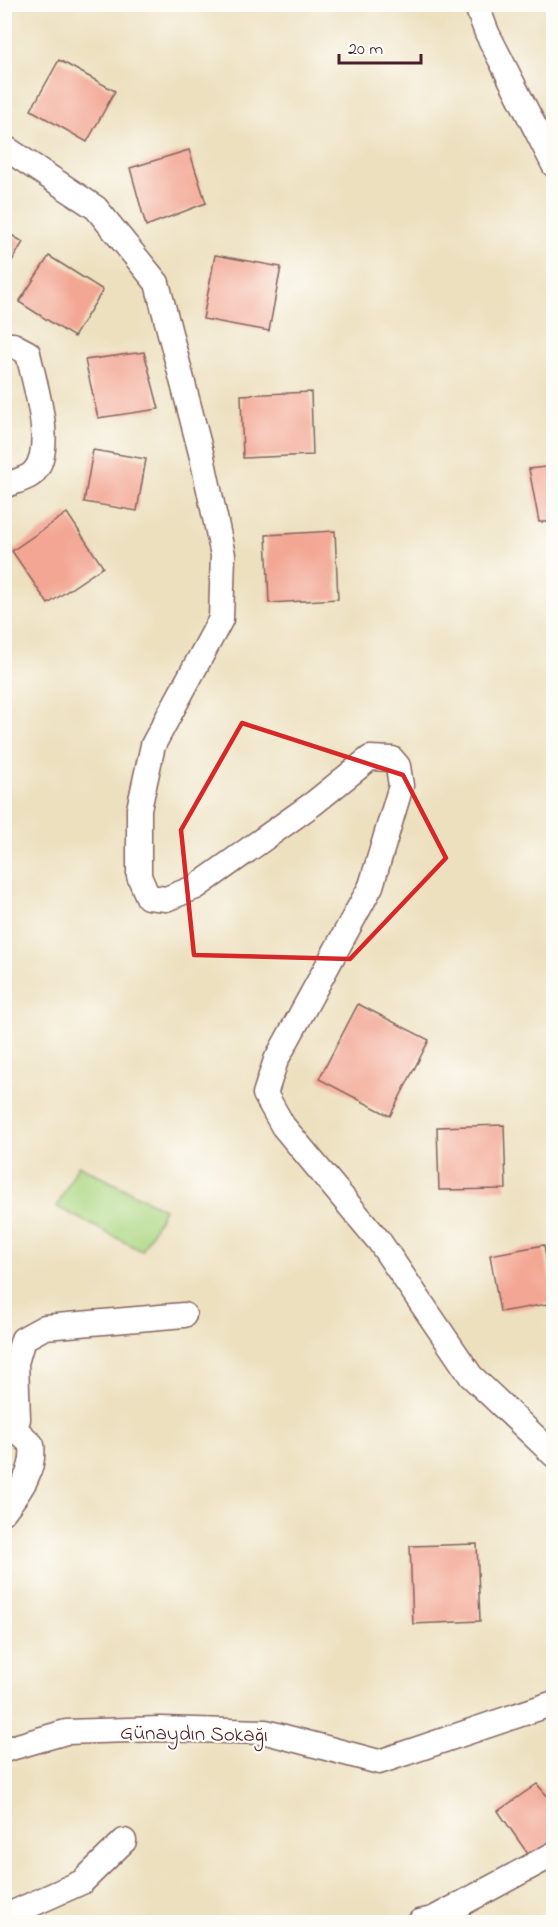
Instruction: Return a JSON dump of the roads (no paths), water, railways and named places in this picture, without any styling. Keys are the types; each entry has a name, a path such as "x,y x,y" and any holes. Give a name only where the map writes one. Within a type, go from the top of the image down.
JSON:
{"street":[{"path":"476,4 487,33 547,141 554,165"},
{"path":"4,147 96,208 157,283 202,457 223,555 221,619 153,745 139,809 139,876 148,897 166,899 196,887 314,803 369,758 392,759 398,766 401,786 371,886 276,1060 265,1094 283,1126 379,1241 471,1376 551,1447"},
{"path":"4,345 14,345 28,353 43,424 43,456 33,474 4,486"},
{"path":"4,1511 22,1488 34,1459 32,1445 8,1428 18,1419 16,1363 23,1339 45,1327 184,1315"},
{"name":"Günaydın Sokağı","path":"4,1750 66,1732 161,1729 266,1732 379,1762 554,1703"},
{"path":"4,1917 82,1882 124,1841"},
{"path":"420,1923 433,1919 554,1854"}]}
